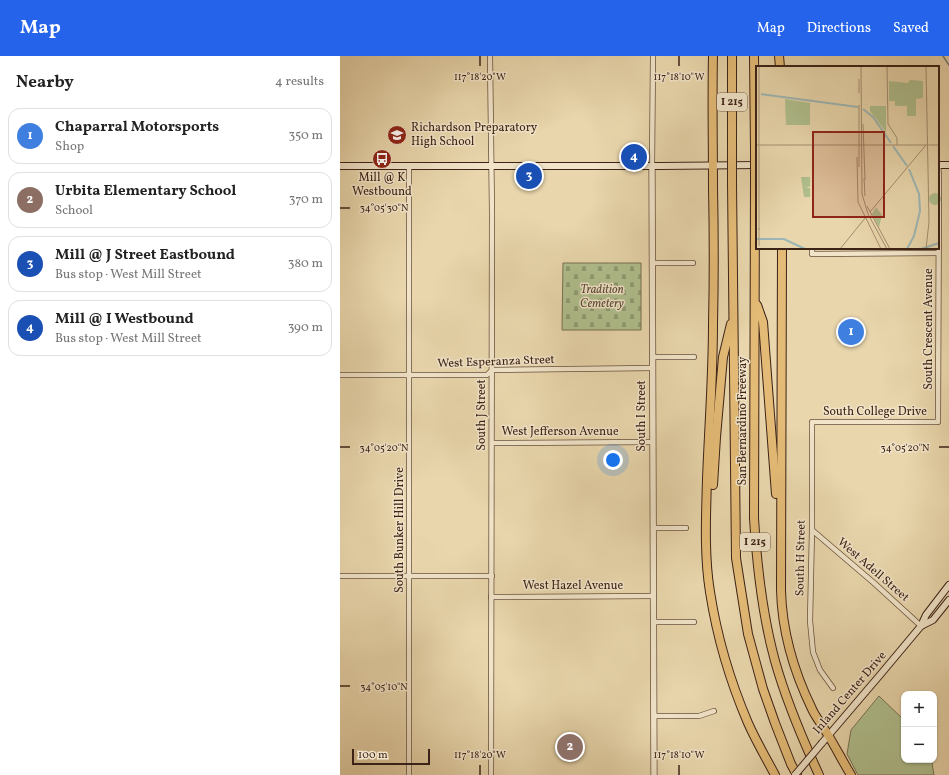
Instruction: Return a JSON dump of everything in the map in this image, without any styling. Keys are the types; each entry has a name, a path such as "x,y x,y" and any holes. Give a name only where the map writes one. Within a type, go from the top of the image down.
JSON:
{"highway":[{"path":"713,56 712,166 714,257 706,537 708,580 715,617 731,680 749,723 775,775"},
{"name":"San Bernardino Freeway","path":"732,56 736,558 748,634 763,689 796,775"},
{"name":"San Bernardino Freeway","path":"754,56 754,518 756,558 767,628 779,673 794,718 819,775"},
{"path":"779,56 780,66"},
{"path":"782,249 781,590 784,619 788,644 812,710 851,775"},
{"path":"755,298 763,322 776,489 778,577 781,590"},
{"path":"715,617 715,598 711,560 711,504 724,357 734,309"}],"main road":[{"path":"340,166 756,165"},
{"name":"Inland Center Drive","path":"796,775 921,626 926,615 949,585"},
{"name":"Inland Center Drive","path":"921,626 934,620 949,600"}],"street":[{"name":"South J Street","path":"490,56 492,213 491,775"},
{"name":"South I Street","path":"653,56 654,775"},
{"name":"South Bunker Hill Drive","path":"409,166 409,775"},
{"path":"812,249 812,254 938,253"},
{"name":"South Crescent Avenue","path":"938,249 938,422"},
{"path":"653,263 694,263"},
{"path":"653,357 694,357"},
{"name":"West Esperanza Street","path":"340,375 487,374 492,370 653,368"},
{"name":"South College Drive","path":"812,422 938,422"},
{"name":"South H Street","path":"812,422 810,621 813,652 820,670 833,688"},
{"name":"West Jefferson Avenue","path":"492,443 653,442"},
{"path":"653,528 686,528"},
{"name":"West Adell Street","path":"812,530 874,583 921,626"},
{"path":"340,576 492,576"},
{"name":"West Hazel Avenue","path":"491,597 654,596"},
{"path":"654,622 694,622"},
{"path":"654,716 699,716 714,711"}],"green space":[{"name":"Tradition Cemetery","path":"563,263 641,263 641,330 562,330"},
{"path":"879,696 901,717 901,763 932,763 934,775 858,775 847,754 851,730"}],"waterway":[{"path":"943,56 949,65"}],"place":[{"name":"Richardson Preparatory High School","path":"397,135"},
{"name":"Mill @ I Westbound","path":"634,157"},
{"name":"Mill @ K Westbound","path":"382,159"},
{"name":"Mill @ J Street Eastbound","path":"529,176"},
{"name":"Chaparral Motorsports","path":"851,332"},
{"name":"Urbita Elementary School","path":"570,747"}]}
